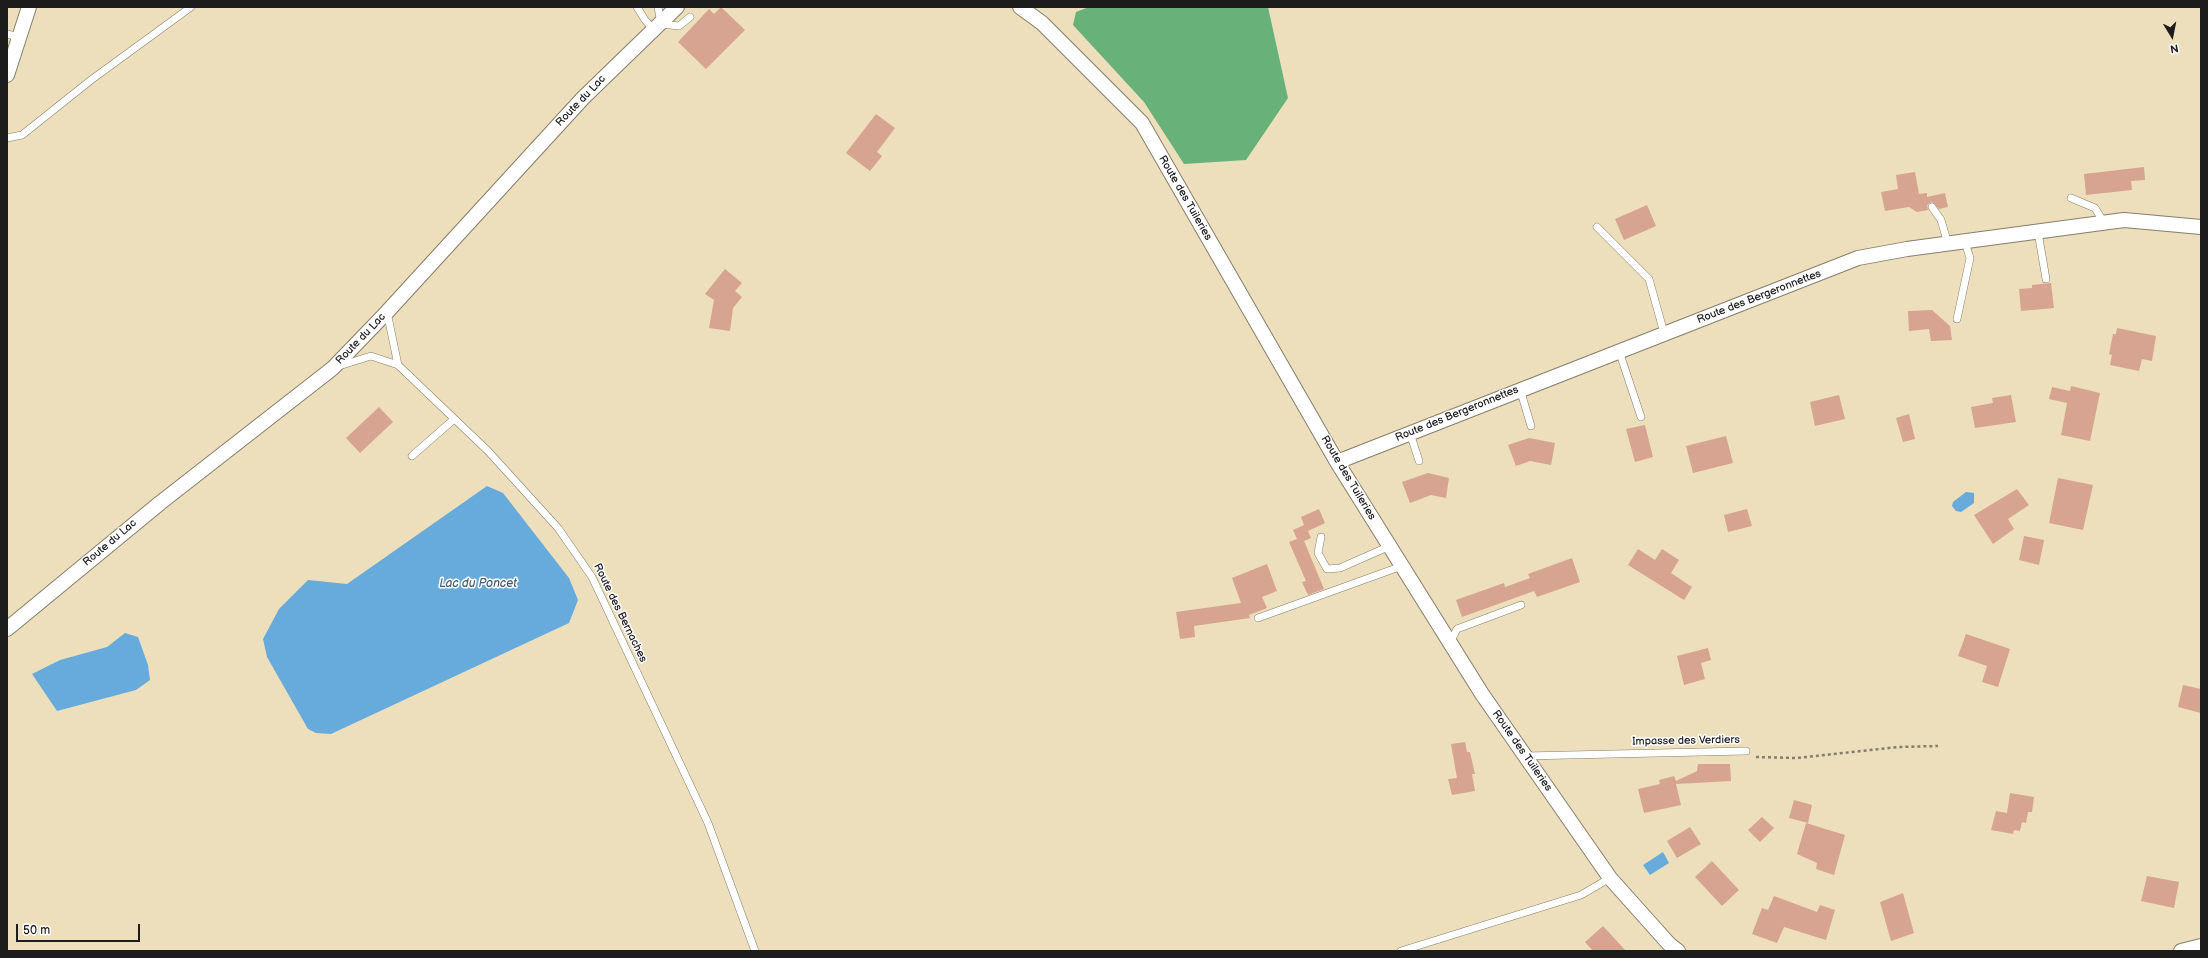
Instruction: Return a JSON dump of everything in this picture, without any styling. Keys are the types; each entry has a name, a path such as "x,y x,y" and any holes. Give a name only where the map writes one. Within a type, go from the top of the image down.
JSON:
{"street":[{"path":"7,75 13,35 29,7"},
{"name":"Route du Lac","path":"7,629 160,503 333,368 387,312 583,98 677,7"},
{"name":"Route des Tuileries","path":"1020,7 1042,24 1142,123 1337,462 1482,694 1610,878 1669,944 1678,951"},
{"name":"Route des Bergeronnettes","path":"1337,462 1520,389 1858,258 2124,220 2201,226"},
{"path":"2181,951 2201,946"}],"lane":[{"path":"7,138 22,135 97,75 191,7"},
{"path":"637,7 645,20 658,27 679,26 690,17"},
{"path":"658,7 658,27"},
{"path":"2071,198 2095,208 2104,223"},
{"path":"1932,208 1941,220 1948,244"},
{"path":"1597,227 1648,279 1664,333"},
{"path":"2038,232 2046,279"},
{"path":"1957,319 1970,258 1965,242"},
{"path":"387,312 398,366"},
{"path":"1619,351 1641,418"},
{"path":"333,368 370,356 398,366"},
{"name":"Route des Bernaches","path":"398,366 453,420 488,451 558,528 592,576 708,823 755,951"},
{"path":"1520,389 1530,426"},
{"path":"412,456 453,420"},
{"path":"1410,433 1419,461"},
{"path":"1321,537 1318,553 1327,569 1340,568 1390,546"},
{"path":"1258,618 1402,566"},
{"path":"1450,643 1457,629 1521,605"},
{"name":"Impasse des Verdiers","path":"1525,756 1746,751"},
{"path":"1401,951 1581,895 1610,878"}],"path":[{"name":"Impasse des Verdiers","path":"1746,751 1747,756 1797,758 1898,747 1938,746"}],"green space":[{"path":"1089,7 1268,7 1288,98 1246,160 1184,164 1144,102 1073,25 1076,12"}],"water":[{"name":"Lac du Poncet","path":"487,486 503,493 569,578 578,600 569,623 331,734 316,733 308,729 267,657 263,639 279,609 308,580 347,584"},
{"path":"1966,492 1974,493 1974,503 1961,512 1956,511 1952,506 1953,502"},
{"path":"125,633 138,637 148,665 150,680 136,690 57,711 32,674 60,660 107,647"},
{"path":"1663,852 1669,863 1650,875 1643,865"}],"building":[{"path":"721,7 745,30 706,69 678,42 709,9 714,14"},
{"path":"876,114 895,128 877,152 882,156 870,171 846,153"},
{"path":"2144,167 2145,180 2131,181 2132,190 2086,195 2084,174"},
{"path":"1915,172 1919,194 1927,193 1927,197 1945,193 1948,207 1939,209 1932,202 1927,205 1928,210 1917,212 1909,207 1885,211 1881,192 1898,189 1896,175"},
{"path":"1647,205 1656,226 1624,240 1615,219"},
{"path":"725,269 742,283 735,291 742,297 733,308 730,331 709,328 714,300 705,294"},
{"path":"2051,283 2054,308 2021,311 2019,289 2032,288 2032,285"},
{"path":"1932,310 1950,326 1952,340 1931,341 1929,329 1909,331 1908,311"},
{"path":"2117,328 2156,336 2152,361 2142,359 2139,371 2110,365 2112,355 2109,354 2113,334 2116,334"},
{"path":"2071,386 2100,393 2090,441 2061,435 2067,403 2049,399 2052,387 2070,391"},
{"path":"1839,395 1845,419 1815,426 1810,402"},
{"path":"2011,395 2016,422 1975,428 1971,407 1993,403 1992,398"},
{"path":"379,407 393,422 360,453 346,438"},
{"path":"1909,414 1915,439 1903,442 1896,418"},
{"path":"1645,425 1653,457 1635,462 1626,429"},
{"path":"1726,436 1733,463 1693,473 1686,446"},
{"path":"1529,438 1555,443 1551,465 1530,461 1516,466 1508,445"},
{"path":"1428,473 1449,478 1446,498 1431,495 1410,503 1402,482"},
{"path":"2058,478 2093,485 2083,530 2049,523"},
{"path":"2017,489 2029,505 2008,519 2014,529 1993,544 1974,515"},
{"path":"1319,509 1325,523 1308,531 1311,538 1304,541 1324,589 1308,595 1302,582 1306,581 1289,542 1297,539 1293,530 1304,525 1301,517"},
{"path":"1747,509 1752,526 1728,532 1724,515"},
{"path":"2024,536 2044,540 2039,565 2019,560"},
{"path":"1638,549 1655,560 1662,549 1679,560 1671,573 1692,587 1684,600 1628,565"},
{"path":"1572,558 1580,582 1537,597 1534,591 1462,617 1456,600 1504,583 1505,587 1530,578 1528,574"},
{"path":"1267,564 1277,591 1262,597 1267,608 1249,615 1250,618 1194,626 1195,637 1180,639 1176,612 1241,603 1232,578"},
{"path":"1966,634 2010,649 1998,687 1982,682 1987,666 1958,656"},
{"path":"1708,648 1711,660 1701,663 1705,679 1684,685 1677,656"},
{"path":"2183,685 2201,689 2201,713 2178,707"},
{"path":"1465,742 1467,752 1470,752 1475,774 1472,774 1475,791 1452,795 1448,779 1457,778 1451,744"},
{"path":"1698,764 1730,764 1731,781 1676,784 1681,805 1644,813 1638,789 1660,784 1659,780 1674,776 1676,781 1697,771"},
{"path":"2010,793 2034,797 2032,812 2028,812 2026,823 2022,822 2020,831 2014,830 2013,834 1991,830 1996,811 2007,813"},
{"path":"1794,800 1812,805 1808,823 1789,818"},
{"path":"1762,817 1774,828 1760,842 1748,830"},
{"path":"1806,823 1845,835 1834,875 1816,869 1817,863 1797,854"},
{"path":"1690,827 1701,844 1677,858 1667,841"},
{"path":"1712,861 1739,890 1722,906 1695,877"},
{"path":"2147,876 2179,882 2174,908 2141,901"},
{"path":"1903,893 1914,933 1891,941 1880,902"},
{"path":"1774,896 1817,912 1820,905 1835,910 1826,940 1784,927 1777,943 1752,934 1762,908 1768,910"},
{"path":"1603,926 1626,951 1593,951 1585,942"}]}
